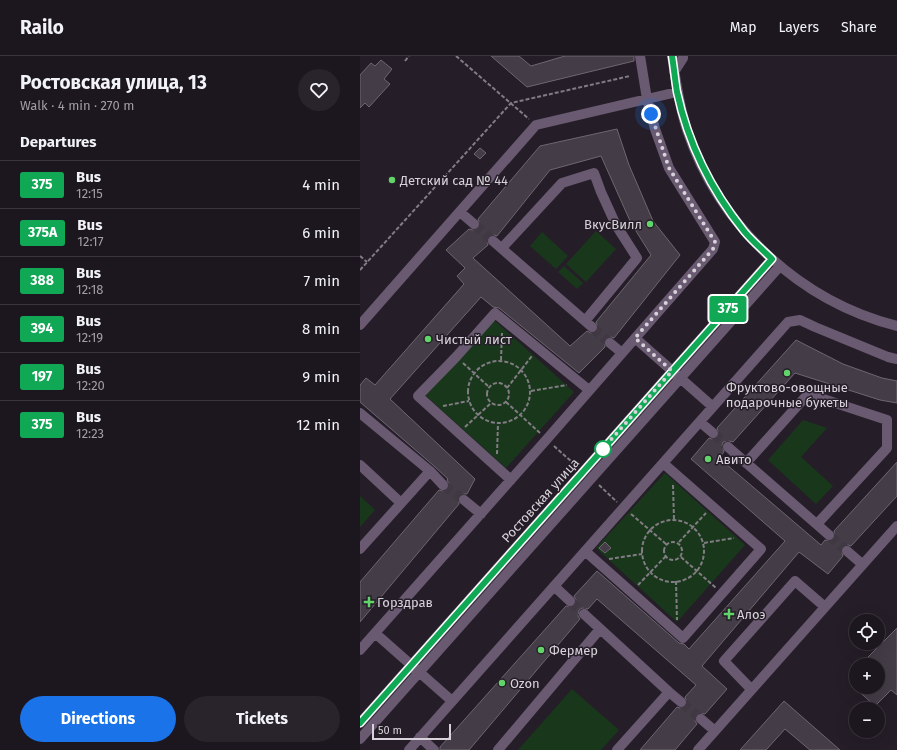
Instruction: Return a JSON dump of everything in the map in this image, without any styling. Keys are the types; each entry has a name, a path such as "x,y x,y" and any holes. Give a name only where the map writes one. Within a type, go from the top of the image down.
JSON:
{"street":[{"path":"360,650 713,249 715,242 669,168 655,129 647,99 640,56"},
{"path":"672,56 677,92 687,130 702,166 721,200 745,232 780,266 811,289 844,308 880,322 897,326"},
{"path":"674,72 683,56"},
{"path":"362,318 460,212 536,125 677,92"},
{"path":"493,241 589,324 637,258 616,225 594,173 562,183 502,248"},
{"path":"460,212 474,224"},
{"name":"Ростовская улица","path":"360,723 772,259"},
{"name":"Ростовская улица","path":"360,739 780,266"},
{"path":"511,480 418,396 456,357 495,313 589,390"},
{"path":"409,750 788,322 800,320 888,357 897,359"},
{"path":"635,338 713,407"},
{"path":"610,343 622,353"},
{"path":"746,462 808,394 886,420 887,448 817,524"},
{"path":"360,413 430,471 442,485"},
{"path":"700,422 713,433"},
{"path":"728,447 829,536"},
{"path":"585,551 683,638 761,549 663,463"},
{"path":"360,465 401,503"},
{"path":"360,549 430,471"},
{"path":"464,500 481,514"},
{"path":"698,750 897,526"},
{"path":"847,551 862,564"},
{"path":"751,689 724,661 795,581 825,607"},
{"path":"554,586 570,601"},
{"path":"584,614 681,702"},
{"path":"498,750 600,629"},
{"path":"375,633 452,701"},
{"path":"617,750 669,692"},
{"path":"701,719 715,731"},
{"path":"420,737 434,750"}],"path":[{"path":"405,61 409,56"},
{"path":"456,56 536,125"},
{"path":"360,270 511,103 630,76"},
{"path":"360,256 367,262"},
{"path":"501,360 503,319"},
{"path":"507,388 538,349"},
{"path":"456,357 489,387"},
{"path":"501,360 513,363 521,369 528,377 531,391 531,398 527,409 512,421 498,423 485,420 478,415 472,408 468,390 474,372 482,365 492,361 501,360"},
{"path":"497,383 504,385 507,388 509,394 505,403 498,406 488,401 486,394 489,387 497,383"},
{"path":"531,391 580,383"},
{"path":"430,408 470,401"},
{"path":"459,433 491,403"},
{"path":"496,466 498,423"},
{"path":"673,472 674,520"},
{"path":"599,485 666,544"},
{"path":"678,542 712,507"},
{"path":"674,520 682,521 693,527 700,535 704,543 704,559 697,571 689,578 676,582 665,581 658,578 646,566 643,554 643,542 650,530 665,521 674,520"},
{"path":"704,543 746,536"},
{"path":"674,541 678,542 683,548 681,557 674,560 669,559 664,551 666,544 674,541"},
{"path":"596,562 643,554"},
{"path":"631,592 666,556"},
{"path":"681,557 722,593"},
{"path":"676,582 678,633"}],"green space":[{"path":"596,231 616,249 586,282 566,264"},
{"path":"542,232 568,256 556,269 530,246"},
{"path":"564,266 583,283 577,289 558,272"},
{"path":"494,320 574,392 506,468 425,395"},
{"path":"803,420 827,428 801,457 833,486 816,504 768,460"},
{"path":"665,473 745,545 677,622 596,548"},
{"path":"360,496 375,510 360,527"},
{"path":"572,689 619,730 601,750 518,750"}],"building":[{"path":"491,56 519,56 531,66 565,56 634,56 634,61 527,87"},
{"path":"381,60 392,69 384,79 390,84 369,107 365,103 360,108 360,75 371,63 375,66"},
{"path":"617,129 629,165 653,221 680,255 614,338 611,337 605,339 605,347 579,373 499,308 493,307 481,297 390,399 475,479 467,494 462,494 459,496 459,504 360,622 360,582 439,490 447,490 449,484 448,479 434,466 360,402 360,385 366,378 375,385 464,284 457,276 465,268 446,250 469,229 473,230 479,228 480,225 478,219 540,146","holes":["601,156 631,223 651,255 596,322 598,328 597,332 591,333 587,331 570,346 473,258 488,245 488,236 497,236 550,170"]},
{"path":"480,148 486,153 480,159 474,154"},
{"path":"796,340 843,364 882,378 897,381 897,403 880,400 795,373 733,442 723,442 722,446 724,452 719,458 821,545 825,540 834,540 834,531 897,462 897,496 851,546 842,546 841,550 843,556 828,574 799,552 702,666 727,689 705,714 699,713 696,715 695,721 697,724 675,750 640,750 677,707 680,708 686,706 687,703 685,697 696,685 597,599 588,609 582,608 579,610 578,616 580,619 469,750 440,750 440,747 566,606 572,607 575,605 576,600 574,596 597,571 679,643 684,644 689,649 785,541 691,459 709,438 712,439 718,437 719,434 717,428"},
{"path":"605,542 611,548 605,553 599,548"},
{"path":"897,628 897,695 891,690 879,702 871,702 862,694 885,694 885,658 867,658 875,650 885,650 885,640"},
{"path":"784,701 840,750 810,750 785,729 766,750 740,750"}],"tunnel":[{"path":"474,224 493,241"},
{"path":"592,327 610,343"},
{"path":"713,433 728,447"},
{"path":"443,485 464,500"},
{"path":"829,535 847,551"},
{"path":"570,601 584,614"},
{"path":"681,702 701,719"}],"bus line":[{"name":"375","path":"360,723 772,259 745,232 729,211 721,200 702,166 687,130 677,92 672,56"}],"place":[{"name":"Детский сад № 44","path":"392,180"},
{"name":"ВкусВилл","path":"650,224"},
{"name":"Чистый лист","path":"428,339"},
{"name":"Фруктово-овощные подарочные букеты","path":"787,373"},
{"name":"Авито","path":"708,459"},
{"name":"Горздрав","path":"369,602"},
{"name":"Алоэ","path":"729,614"},
{"name":"Фермер","path":"541,650"},
{"name":"Ozon","path":"502,683"}],"route":[{"path":"603,449 600,452 672,371 635,338 713,249 715,242 669,168 651,114"}]}
